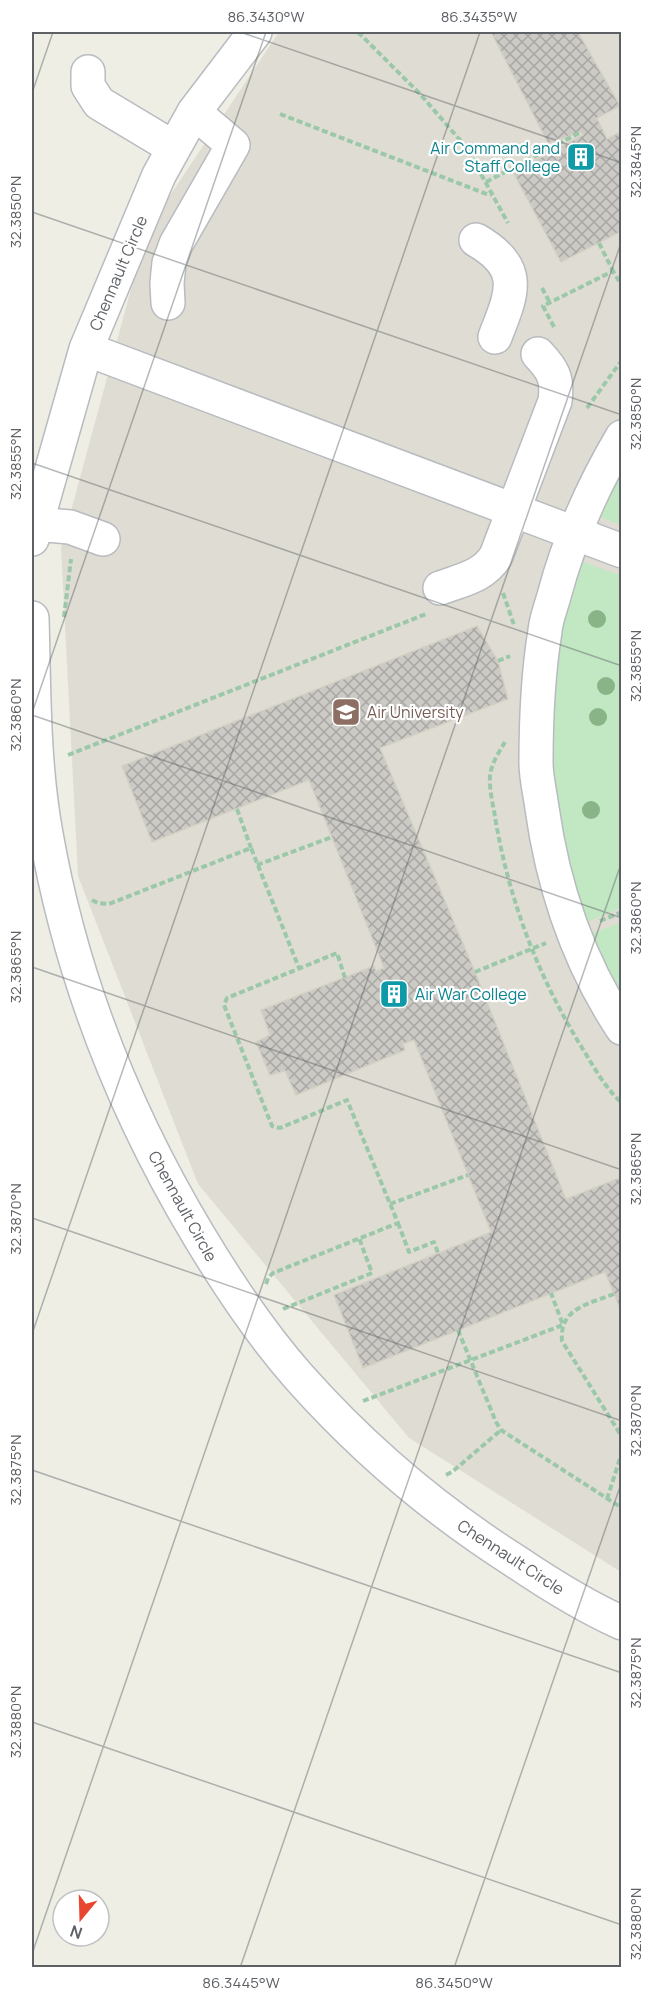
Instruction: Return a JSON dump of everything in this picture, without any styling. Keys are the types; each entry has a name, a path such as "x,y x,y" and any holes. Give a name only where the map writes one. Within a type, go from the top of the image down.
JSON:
{"street":[{"name":"Chennault Circle","path":"33,532 86,349 159,175 194,112 255,32"},
{"path":"88,72 88,86 99,103 174,148"},
{"path":"168,303 167,283 176,244 233,145 194,112"},
{"path":"476,240 494,250 506,263 511,281 509,301 495,337"},
{"path":"438,599 478,575 490,566 496,556 555,401 557,386 548,344"},
{"path":"86,349 621,552"},
{"path":"621,437 589,496 560,570 545,629 538,700 536,765 545,829 559,892 581,955 601,996 621,1028"},
{"path":"33,532 89,534"},
{"name":"Chennault Circle","path":"32,618 33,729 36,761 45,833 60,901 96,1019 122,1086 152,1152 220,1272 260,1330 298,1377 386,1465 434,1505 488,1544 549,1584 621,1623"}],"path":[{"path":"358,32 420,94 470,153 508,224"},
{"path":"280,114 489,195 492,194"},
{"path":"486,182 581,132"},
{"path":"599,243 621,286"},
{"path":"548,344 543,306 614,271"},
{"path":"539,284 550,303"},
{"path":"580,416 621,360"},
{"path":"64,627 66,594 89,534"},
{"path":"64,746 65,756 438,599"},
{"path":"237,809 299,968"},
{"path":"257,865 332,837"},
{"path":"88,894 95,902 110,904 251,848"},
{"path":"345,978 337,953 227,998 224,1005 272,1126 280,1128 347,1100 410,1252 434,1242 438,1253"},
{"path":"390,1204 468,1175"},
{"path":"266,1287 268,1278 273,1273 398,1222"},
{"path":"275,1303 281,1312 372,1273 359,1238"},
{"path":"551,1293 563,1325 562,1341 621,1437"},
{"path":"367,1410 359,1403 563,1325 573,1311 614,1294"},
{"path":"458,1330 501,1430 621,1508"},
{"path":"439,1476 452,1472 501,1430"},
{"path":"608,1499 621,1452"}],"shaded area":[{"name":"Air University","path":"279,32 621,32 621,1572 409,1438 198,1184 78,876 61,548 147,230"}],"green space":[{"path":"621,454 621,525 592,514"},
{"path":"584,562 622,576 621,908 580,925 544,746 571,565"},
{"path":"621,922 621,1012 584,937"}],"building":[{"name":"Air Command and Staff College","path":"491,32 578,32 620,106 597,118 607,139 622,131 622,231 561,262 513,172 583,135 581,132 548,143"},
{"name":"Air War College","path":"477,626 498,661 508,699 380,748 475,972 566,1199 622,1177 622,1313 605,1272 363,1368 334,1295 491,1232 414,1040 403,1044 405,1050 296,1095 285,1071 270,1075 256,1042 270,1035 261,1010 374,966 376,971 384,968 309,780 152,842 122,766"}],"place":[{"name":"Air Command and Staff College","path":"581,157"},
{"name":"Air University","path":"346,712"},
{"name":"Air War College","path":"394,994"}]}
